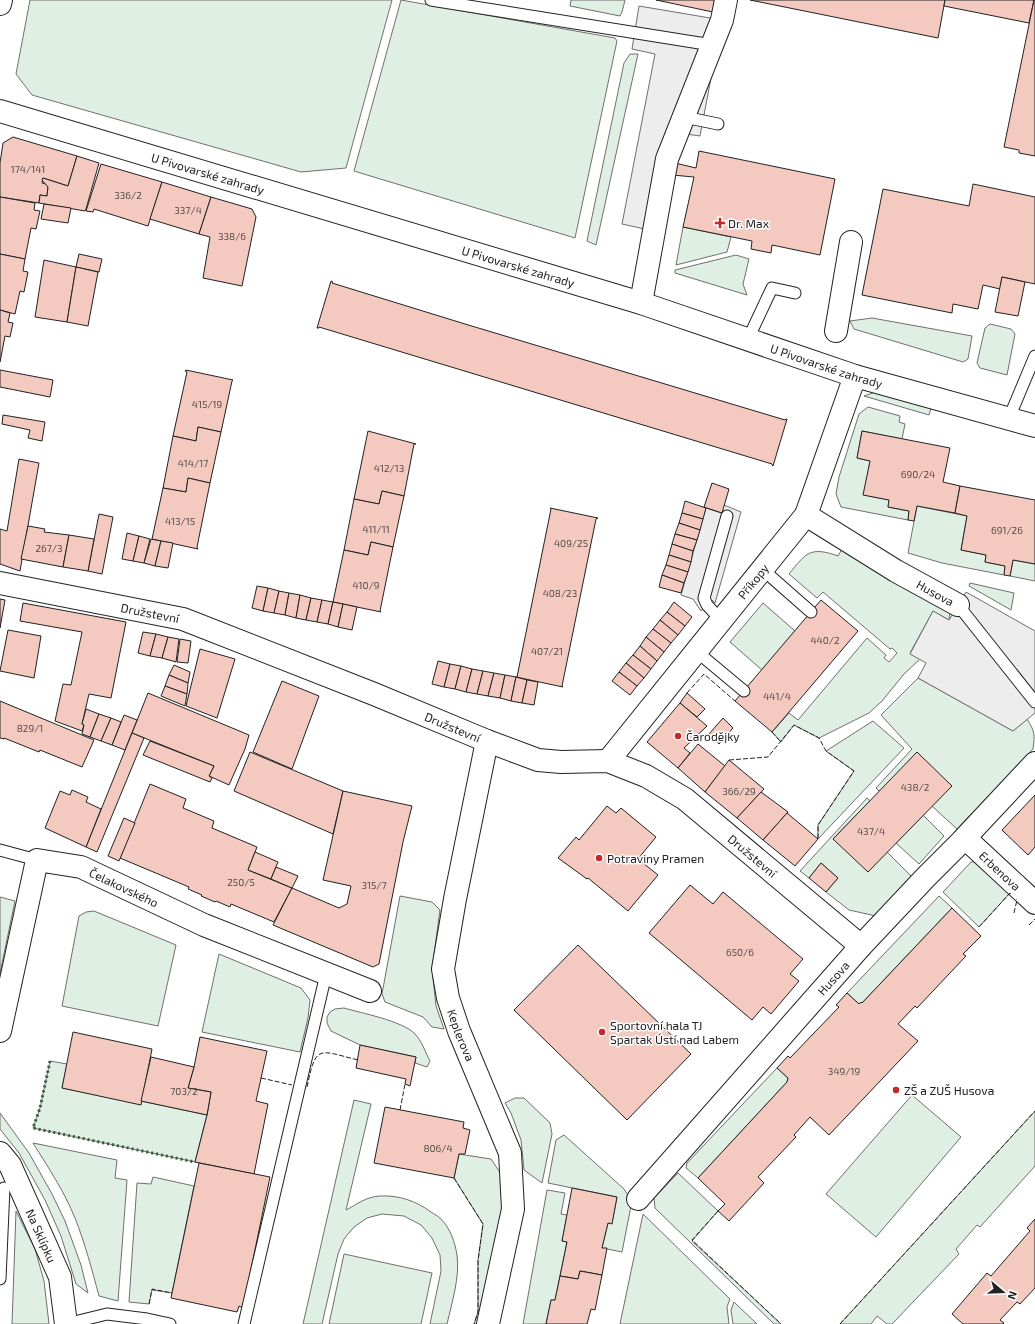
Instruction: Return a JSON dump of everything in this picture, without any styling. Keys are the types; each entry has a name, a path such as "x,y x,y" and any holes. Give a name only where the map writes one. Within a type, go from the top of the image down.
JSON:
{"street":[{"path":"0,4 1,0"},
{"path":"641,303 667,159 722,20 726,0"},
{"name":"U Pivovarské zahrady","path":"0,111 641,303 855,376 1035,426"},
{"path":"836,331 851,242"},
{"name":"Příkopy","path":"608,762 806,515 855,376"},
{"name":"Husova","path":"806,515 896,571 958,605"},
{"name":"Družstevní","path":"0,583 182,619 538,760 561,762 608,762 646,776 685,799 861,946"},
{"name":"Keplerova","path":"487,741 455,899 443,968 448,998 457,1024 510,1153 513,1209 488,1324"},
{"name":"Husova","path":"638,1199 861,946 1035,763"},
{"name":"Erbenova","path":"965,838 1035,903"},
{"path":"0,1031 37,860"},
{"name":"Čelakovského","path":"37,860 81,867 204,924 370,991"},
{"path":"2,1188 5,1159"},
{"name":"Na Sklípku","path":"5,1159 60,1277 66,1324"}],"lane":[{"path":"431,0 712,45"},
{"path":"684,117 718,124"},
{"path":"748,340 772,288 795,293"},
{"path":"1008,418 1035,356"},
{"path":"721,620 707,605 704,598 727,516"},
{"path":"762,569 811,612"},
{"name":"Husova","path":"958,605 1035,702"},
{"path":"696,651 744,691"},
{"path":"0,850 37,860"},
{"path":"244,1324 326,974"},
{"path":"0,1279 2,1188"},
{"path":"66,1324 107,1314 147,1319 170,1324"}],"green space":[{"path":"30,0 392,0 346,168 301,172 32,95 16,74"},
{"path":"401,0 615,38 617,41 575,238 354,171"},
{"path":"571,0 625,0 620,16 570,6"},
{"path":"630,54 638,54 596,245 587,241 624,63"},
{"path":"683,227 731,237 727,252 676,265"},
{"path":"736,255 749,259 743,284 747,295 675,273 675,270"},
{"path":"872,318 972,336 968,359 963,362 854,329 850,321"},
{"path":"990,324 1011,329 1015,334 1007,375 980,368 977,363 985,328"},
{"path":"881,390 932,405 929,415 864,396"},
{"path":"868,407 900,416 899,422 905,424 902,439 862,431 857,458 870,461 864,495 889,500 888,507 909,511 908,520 841,507 836,494 839,477 859,414"},
{"path":"917,506 967,516 961,550 986,555 985,562 1005,566 1004,575 942,563 908,553"},
{"path":"842,549 950,611 949,620 933,611 910,653 920,659 904,674 882,701 869,713 819,738 794,725 781,742 772,732 789,713 798,720 867,638 886,655 884,658 889,662 897,653 892,648 890,649 823,592 817,598 789,574 809,553 821,552 838,556"},
{"path":"1013,560 1035,564 1035,581 1010,576"},
{"path":"970,583 1014,593 1011,610 969,586"},
{"path":"763,603 795,631 762,670 730,642"},
{"path":"918,678 1013,731 1027,719 1034,733 1033,749 957,829 932,806 879,791 876,788 912,749 881,715"},
{"path":"873,721 904,748 818,839 818,825 854,771 826,751"},
{"path":"867,798 870,801 833,839 887,852 912,877 876,916 849,910 826,892 838,878 821,863 809,878 800,871"},
{"path":"923,815 944,836 919,864 896,843"},
{"path":"971,862 977,862 1010,893 979,927 943,892"},
{"path":"400,896 432,902 440,910 432,969 436,1006 444,1029 432,1027 423,1017 385,1002 382,994"},
{"path":"939,896 952,908 862,1003 861,1002 859,1004 847,993"},
{"path":"0,897 15,901 0,973"},
{"path":"94,911 176,945 158,1026 62,1006 79,916 86,912"},
{"path":"219,954 301,988 310,1000 308,1018 300,1052 202,1032"},
{"path":"344,1008 392,1021 409,1029 420,1040 430,1061 427,1067 415,1063 416,1057 360,1045 331,1031 327,1023 327,1017 330,1012 335,1009"},
{"path":"50,1061 67,1064 62,1088 141,1104 141,1101 207,1115 195,1162 33,1128 40,1108"},
{"path":"777,1068 788,1078 787,1082 698,1178 686,1168 687,1163"},
{"path":"912,1095 961,1137 876,1237 826,1194"},
{"path":"515,1098 524,1098 550,1123 552,1134 542,1183 524,1170 521,1140 511,1113 505,1103"},
{"path":"354,1100 371,1104 346,1210 370,1198 387,1196 401,1198 419,1205 441,1219 453,1240 458,1263 455,1290 447,1324 430,1324 441,1271 440,1255 432,1238 421,1225 404,1216 382,1214 367,1218 354,1227 344,1239 338,1254 322,1324 303,1324"},
{"path":"1035,1111 1035,1166 980,1227 977,1225 956,1249 959,1254 892,1324 887,1324 877,1316 871,1324 840,1324"},
{"path":"0,1113 29,1153 52,1194 65,1221 81,1265 88,1293 76,1284 61,1236 45,1200 19,1153 0,1129"},
{"path":"564,1135 624,1189 632,1201 622,1252 602,1248 608,1223 612,1223 617,1197 548,1183 556,1140"},
{"path":"33,1143 117,1160 115,1178 127,1180 118,1301 99,1296 85,1247 71,1208"},
{"path":"459,1154 491,1159 501,1174 502,1217 481,1324 474,1324 478,1312 478,1260 483,1224 454,1178"},
{"path":"678,1173 718,1211 692,1241 781,1324 774,1324 655,1208 654,1198"},
{"path":"153,1177 194,1186 172,1293 152,1290 149,1304 129,1302 137,1183 151,1184"},
{"path":"547,1190 565,1193 561,1214 567,1215 562,1241 567,1242 555,1300 551,1300 546,1324 523,1324"},
{"path":"16,1211 35,1249 44,1281 49,1324 12,1324"},
{"path":"643,1214 730,1299 727,1307 729,1324 620,1324"},
{"path":"344,1254 432,1273 421,1324 329,1324"},
{"path":"734,1302 757,1324 733,1324 731,1310"}],"shaded area":[{"path":"639,6 722,20 700,136 672,132 654,231 622,224 655,54 632,49"},
{"path":"724,505 741,512 715,603 712,600 701,611 693,599 681,595 706,508 721,513"},
{"path":"966,592 1035,631 1035,713 1013,731 918,678 926,663 910,654 933,611 949,620"}],"building":[{"path":"656,0 715,0 713,12"},
{"path":"750,0 945,0 938,38"},
{"path":"945,0 1034,0 1029,23 944,6"},
{"path":"1034,0 1035,156 1019,153 1019,150 1004,147"},
{"path":"13,137 77,156 68,186 43,178 42,183 46,184 48,187 47,196 40,195 39,203 0,197 0,163 3,143"},
{"path":"699,151 835,179 820,255 772,245 771,253 751,249 752,241 683,227 694,177 672,175 675,163 696,168"},
{"path":"77,156 99,163 85,211 39,203 40,195 47,196 48,187 42,180 43,178 68,186"},
{"path":"101,164 162,182 148,226 94,209 93,212 86,211"},
{"path":"162,182 211,197 199,234 150,219"},
{"path":"973,184 1035,197 1035,284 1002,277 1000,289 983,285 978,309 953,304 952,313 862,295 883,189 969,206"},
{"path":"0,197 35,203 34,210 40,211 36,229 31,228 25,259 0,254"},
{"path":"211,197 252,209 256,217 242,286 203,278 210,237 199,234"},
{"path":"44,204 71,208 68,223 41,219"},
{"path":"0,254 25,259 23,271 28,272 24,292 20,291 15,314 0,310"},
{"path":"79,254 102,259 99,272 76,267"},
{"path":"44,260 76,267 67,322 35,317"},
{"path":"76,267 98,272 88,326 67,322"},
{"path":"1002,277 1025,282 1018,316 995,312"},
{"path":"331,281 333,282 332,283 465,324 785,420 787,419 773,466 772,464 319,327 317,328"},
{"path":"0,310 10,313 8,322 13,323 10,337 5,336 0,362"},
{"path":"0,370 53,380 50,397 0,387"},
{"path":"185,371 233,380 221,432 198,427 196,441 173,436 187,372"},
{"path":"3,415 45,422 42,441 28,438 30,430 2,424"},
{"path":"198,427 221,432 210,483 188,478 186,492 163,488 173,436 196,441"},
{"path":"368,431 416,444 414,444 404,496 382,491 379,504 354,499"},
{"path":"862,431 950,448 943,482 960,486 955,513 917,506 914,521 908,520 909,511 888,507 889,500 863,495 870,461 857,458"},
{"path":"19,459 39,463 20,571 0,564 0,529 7,531"},
{"path":"188,478 210,483 197,547 198,549 152,539 163,488 186,492"},
{"path":"712,483 729,489 722,513 704,507"},
{"path":"960,486 1035,500 1035,564 1013,560 1010,576 1004,575 1005,566 985,562 986,555 961,550 967,516 955,513"},
{"path":"382,491 404,496 393,547 371,542 368,555 344,550 354,499 379,504"},
{"path":"685,501 706,508 703,519 682,513"},
{"path":"550,508 598,518 596,519 563,687 516,677"},
{"path":"682,513 703,519 700,530 679,523"},
{"path":"99,514 113,517 102,574 88,571"},
{"path":"679,523 700,530 697,540 675,534"},
{"path":"28,526 45,529 44,532 69,535 63,567 21,559"},
{"path":"127,533 139,536 133,561 122,559"},
{"path":"675,534 697,540 693,551 672,544"},
{"path":"69,535 94,539 88,571 63,567"},
{"path":"139,536 150,539 144,563 133,561"},
{"path":"151,539 161,541 155,566 144,563"},
{"path":"161,541 173,543 168,568 155,566"},
{"path":"371,542 393,547 381,612 333,602 344,550 368,555"},
{"path":"672,544 693,551 691,562 669,555"},
{"path":"669,555 691,562 688,572 666,565"},
{"path":"666,565 688,572 684,583 662,575"},
{"path":"662,575 684,583 681,593 659,587"},
{"path":"257,586 268,588 263,611 252,608"},
{"path":"268,588 279,591 274,613 263,611"},
{"path":"279,591 289,593 285,615 274,613"},
{"path":"289,593 300,595 296,618 285,615"},
{"path":"300,595 311,598 306,620 296,618"},
{"path":"311,598 322,600 317,622 306,620"},
{"path":"0,599 5,600 0,628"},
{"path":"322,600 333,602 328,624 317,622"},
{"path":"821,600 858,631 772,732 735,701"},
{"path":"333,602 343,604 338,627 328,624"},
{"path":"674,602 692,617 685,626 667,612"},
{"path":"23,603 126,622 111,698 89,694 82,724 84,725 82,731 55,721 63,684 71,685 82,632 20,621"},
{"path":"343,604 357,607 352,630 338,627"},
{"path":"667,612 685,626 678,635 660,620"},
{"path":"660,620 678,635 671,643 653,629"},
{"path":"653,629 671,643 664,652 646,637"},
{"path":"8,630 41,636 34,678 0,671"},
{"path":"143,632 156,634 150,656 138,653"},
{"path":"156,634 168,637 162,658 150,656"},
{"path":"168,637 179,639 176,662 162,658"},
{"path":"646,637 664,652 657,661 640,646"},
{"path":"180,639 191,641 188,663 177,662"},
{"path":"640,646 657,661 651,669 633,655"},
{"path":"200,649 235,659 217,718 186,706"},
{"path":"633,655 651,669 644,678 626,663"},
{"path":"438,661 450,664 444,687 432,684"},
{"path":"626,663 644,678 637,686 619,672"},
{"path":"450,664 461,666 455,689 444,687"},
{"path":"174,665 190,672 188,683 169,675"},
{"path":"461,666 472,669 466,692 455,689"},
{"path":"472,669 483,671 477,694 466,692"},
{"path":"483,671 494,673 488,696 477,694"},
{"path":"619,672 637,686 630,695 612,681"},
{"path":"494,673 505,675 500,698 488,696"},
{"path":"169,675 188,683 187,694 165,686"},
{"path":"505,675 516,677 511,701 500,698"},
{"path":"516,677 527,680 522,703 511,701"},
{"path":"527,680 538,682 534,705 522,703"},
{"path":"282,681 319,696 292,769 253,752"},
{"path":"165,686 187,694 185,706 161,696"},
{"path":"148,693 249,735 245,749 229,785 209,776 214,766 132,733"},
{"path":"687,693 705,709 697,717 680,703"},
{"path":"0,701 94,740 82,767 40,750 39,752 4,738 0,738"},
{"path":"680,703 707,726 684,748 690,753 678,768 647,742"},
{"path":"86,709 99,714 90,737 82,734 84,725 82,724"},
{"path":"99,714 111,718 101,741 90,737"},
{"path":"124,715 137,720 125,750 112,745"},
{"path":"111,718 121,722 112,745 101,741"},
{"path":"723,718 733,728 719,744 709,734"},
{"path":"132,733 144,738 97,852 86,847"},
{"path":"150,741 214,766 209,776 212,778 210,782 143,755"},
{"path":"698,744 725,766 705,792 678,768"},
{"path":"250,752 343,791 333,834 234,791"},
{"path":"917,752 952,786 868,872 833,839"},
{"path":"729,760 764,789 737,818 705,792"},
{"path":"150,784 186,799 183,808 214,821 212,828 257,847 248,870 292,888 274,922 231,904 230,907 216,901 215,902 188,889 189,887 120,858"},
{"path":"72,790 88,797 86,802 101,809 86,847 45,828 60,791 70,795"},
{"path":"343,791 412,806 403,842 379,964 373,967 273,925 292,888 339,908 347,904 351,886 323,880"},
{"path":"761,792 788,812 763,840 737,818"},
{"path":"1035,795 1035,847 1028,855 1002,830"},
{"name":"Potraviny Pramen","path":"607,806 616,813 621,808 656,837 638,859 658,875 628,911 588,878 587,879 558,858 576,837 579,840"},
{"path":"787,813 818,839 795,866 763,840"},
{"path":"124,818 135,823 119,861 108,856"},
{"path":"255,852 278,862 271,879 248,870"},
{"path":"821,863 838,878 826,892 809,878"},
{"path":"276,867 298,876 292,888 271,879"},
{"path":"690,885 713,904 723,892 803,959 790,974 799,981 771,1014 763,1007 752,1020 649,933"},
{"path":"952,908 981,936 963,954 966,956 917,1008 915,1006 898,1024 918,1041 829,1135 810,1117 794,1135 796,1137 758,1177 764,1183 729,1221 718,1211 725,1204 698,1178 787,1082 788,1078 777,1068 788,1056 790,1058 839,1007 836,1005 847,993 859,1004 861,1002 862,1003"},
{"name":"Sportovní hala TJ Spartak Ústí nad Labem","path":"578,945 691,1054 627,1120 514,1010"},
{"path":"73,1032 152,1049 141,1105 62,1088"},
{"path":"200,1037 267,1051 256,1101 268,1104 254,1174 195,1162 207,1115 211,1092 188,1088"},
{"path":"360,1045 416,1057 410,1086 405,1084 406,1079 356,1068"},
{"path":"151,1057 194,1067 188,1088 211,1092 207,1115 141,1101"},
{"path":"385,1107 464,1122 463,1128 470,1130 465,1154 459,1154 454,1178 374,1163"},
{"path":"199,1163 270,1177 243,1308 239,1306 237,1312 171,1298"},
{"path":"572,1188 617,1197 612,1224 608,1223 602,1248 607,1248 602,1275 580,1271 578,1279 560,1276 567,1242 562,1241"},
{"path":"1035,1219 1035,1288 1020,1304 1017,1302 1000,1320 1004,1323 1003,1324 963,1324 952,1314 987,1273 991,1276 1030,1231 1027,1228"},
{"path":"580,1271 602,1275 595,1310 591,1309 587,1324 546,1324 551,1300 555,1300 560,1276 578,1279"}],"hedge":[{"path":"50,1061 40,1108 33,1128 195,1162"}],"fence":[{"path":"687,693 704,674 735,701"},
{"path":"729,760 768,757 794,725 819,738 826,751 854,771 818,825 818,839"},
{"path":"772,732 781,742"},
{"path":"979,927 1010,893 1011,895"},
{"path":"1014,913 1016,899"},
{"path":"1029,925 1035,919"},
{"path":"307,1087 313,1063 321,1054 334,1054 358,1060"},
{"path":"261,1078 292,1085"},
{"path":"400,1110 405,1084"},
{"path":"840,1324 1035,1111"},
{"path":"454,1178 483,1224 478,1261 478,1312 474,1324"},
{"path":"718,1211 692,1240 781,1324"},
{"path":"149,1304 152,1289 172,1293"}],"place":[{"name":"Dr. Max","path":"720,223"},
{"name":"Čarodějky","path":"678,736"},
{"name":"Potraviny Pramen","path":"599,858"},
{"name":"Sportovní hala TJ Spartak Ústí nad Labem","path":"602,1032"},
{"name":"ZŠ a ZUŠ Husova","path":"896,1090"}]}
